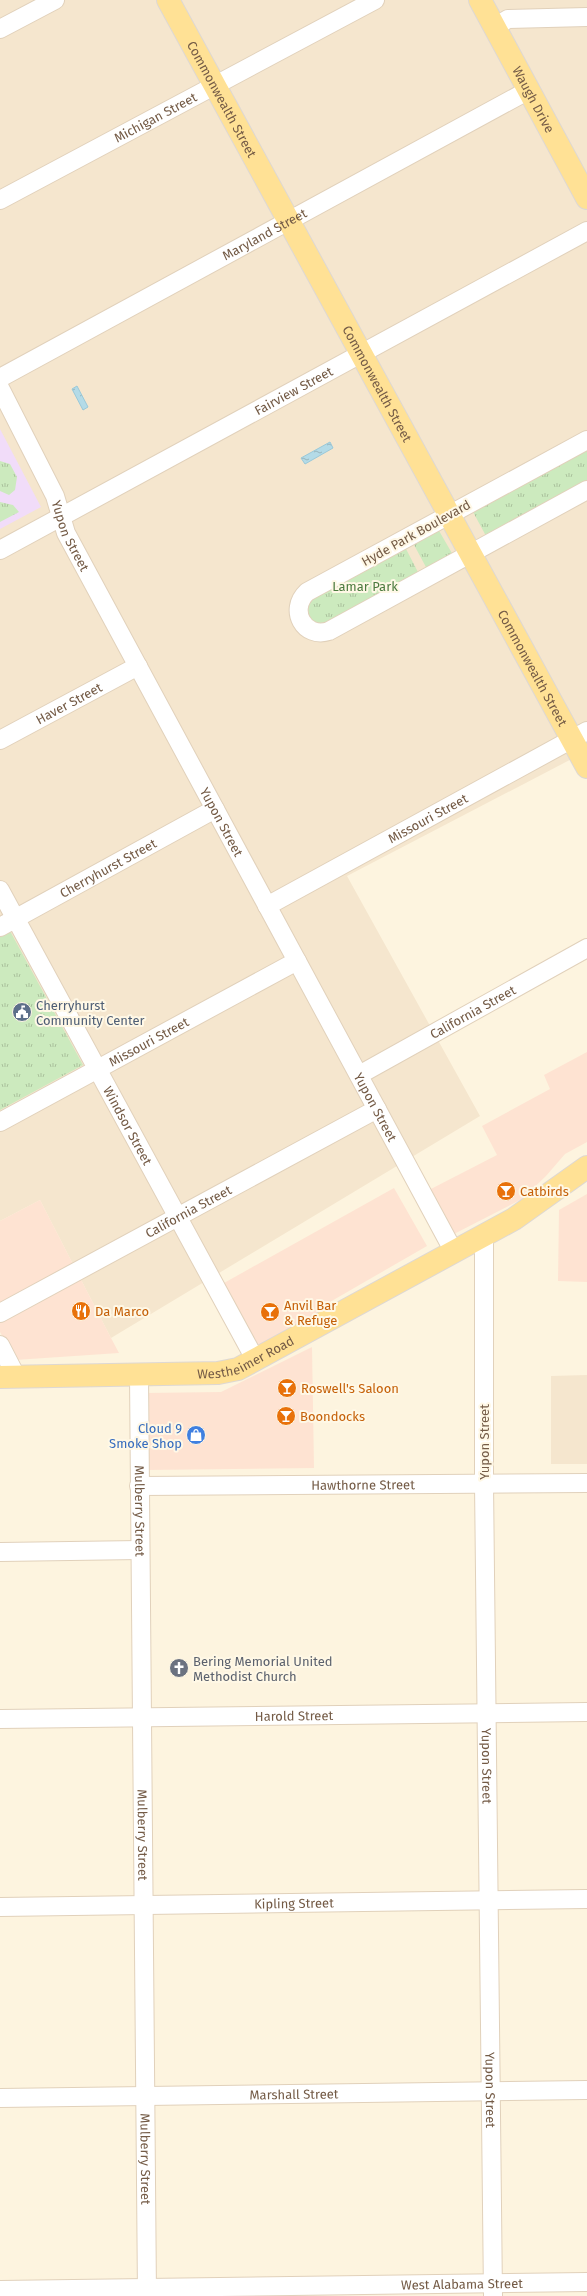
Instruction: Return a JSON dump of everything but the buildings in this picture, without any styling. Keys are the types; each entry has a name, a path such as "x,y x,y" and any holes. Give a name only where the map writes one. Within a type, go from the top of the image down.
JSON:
{"main road":[{"name":"Commonwealth Street","path":"168,0 471,552 579,735 587,767"},
{"name":"Waugh Drive","path":"480,0 587,198"},
{"name":"Westheimer Road","path":"8,1376 218,1373 238,1370 484,1236 536,1205 568,1179 587,1167"}],"street":[{"path":"0,29 55,0"},
{"name":"Michigan Street","path":"0,200 375,0"},
{"path":"495,27 508,19 587,17"},
{"name":"Maryland Street","path":"0,378 529,90"},
{"name":"Fairview Street","path":"0,550 362,355 587,231"},
{"name":"Yupon Street","path":"0,388 55,496 66,533 454,1252"},
{"name":"Hyde Park Boulevard","path":"587,440 307,592 301,598 298,606 298,614 301,622 314,632 322,634 329,631 471,552 587,490"},
{"name":"Haver Street","path":"0,740 138,666"},
{"name":"Missouri Street","path":"267,906 579,735"},
{"name":"Cherryhurst Street","path":"0,927 215,809"},
{"name":"Windsor Street","path":"0,890 256,1361"},
{"name":"California Street","path":"359,1075 587,948"},
{"name":"Missouri Street","path":"0,1122 297,961"},
{"name":"California Street","path":"0,1313 377,1109"},
{"name":"Yupon Street","path":"484,1236 484,1484 490,1900 493,2290"},
{"path":"0,1346 8,1376"},
{"name":"Mulberry Street","path":"139,1375 147,2292"},
{"name":"Hawthorne Street","path":"139,1486 587,1483"},
{"path":"0,1552 140,1550"},
{"name":"Harold Street","path":"0,1719 587,1712"},
{"name":"Kipling Street","path":"0,1907 587,1899"},
{"name":"Marshall Street","path":"0,2098 492,2093 587,2090"},
{"name":"West Alabama Street","path":"0,2290 147,2292 493,2290 587,2282"}],"shaded area":[{"path":"0,0 587,0 587,751 347,876 480,1116 111,1338 40,1200 0,1221"},
{"path":"0,429 41,507 0,529"},
{"path":"587,1052 587,1142 565,1154 546,1176 522,1199 452,1235 427,1191 497,1155 482,1126 550,1089 544,1075"},
{"path":"394,1188 427,1246 316,1310 318,1313 256,1349 224,1283"},
{"path":"587,1194 587,1282 558,1281 559,1210"},
{"path":"40,1200 119,1353 15,1360 0,1332 0,1221"},
{"path":"312,1347 314,1468 145,1470 144,1393 221,1392"},
{"path":"587,1375 587,1464 551,1464 551,1376"}],"green space":[{"path":"587,448 587,482 486,536 472,510"},
{"path":"0,461 10,464 17,477 15,490 9,495 0,491"},
{"path":"0,502 13,505 19,512 0,522"},
{"name":"Lamar Park","path":"438,529 453,555 427,569 413,543"},
{"name":"Lamar Park","path":"405,547 419,574 325,625 310,623 304,607 306,603"},
{"path":"10,931 83,1065 0,1110 0,937"}],"water":[{"path":"77,386 88,407 83,410 72,389"},
{"path":"330,442 333,448 305,464 301,458"}],"place":[{"name":"Cherryhurst Community Center","path":"22,1012"},
{"name":"Catbirds","path":"506,1191"},
{"name":"Da Marco","path":"81,1311"},
{"name":"Anvil Bar & Refuge","path":"270,1312"},
{"name":"Roswell's Saloon","path":"287,1388"},
{"name":"Boondocks","path":"286,1416"},
{"name":"Cloud 9 Smoke Shop","path":"196,1435"},
{"name":"Bering Memorial United Methodist Church","path":"179,1668"}]}
